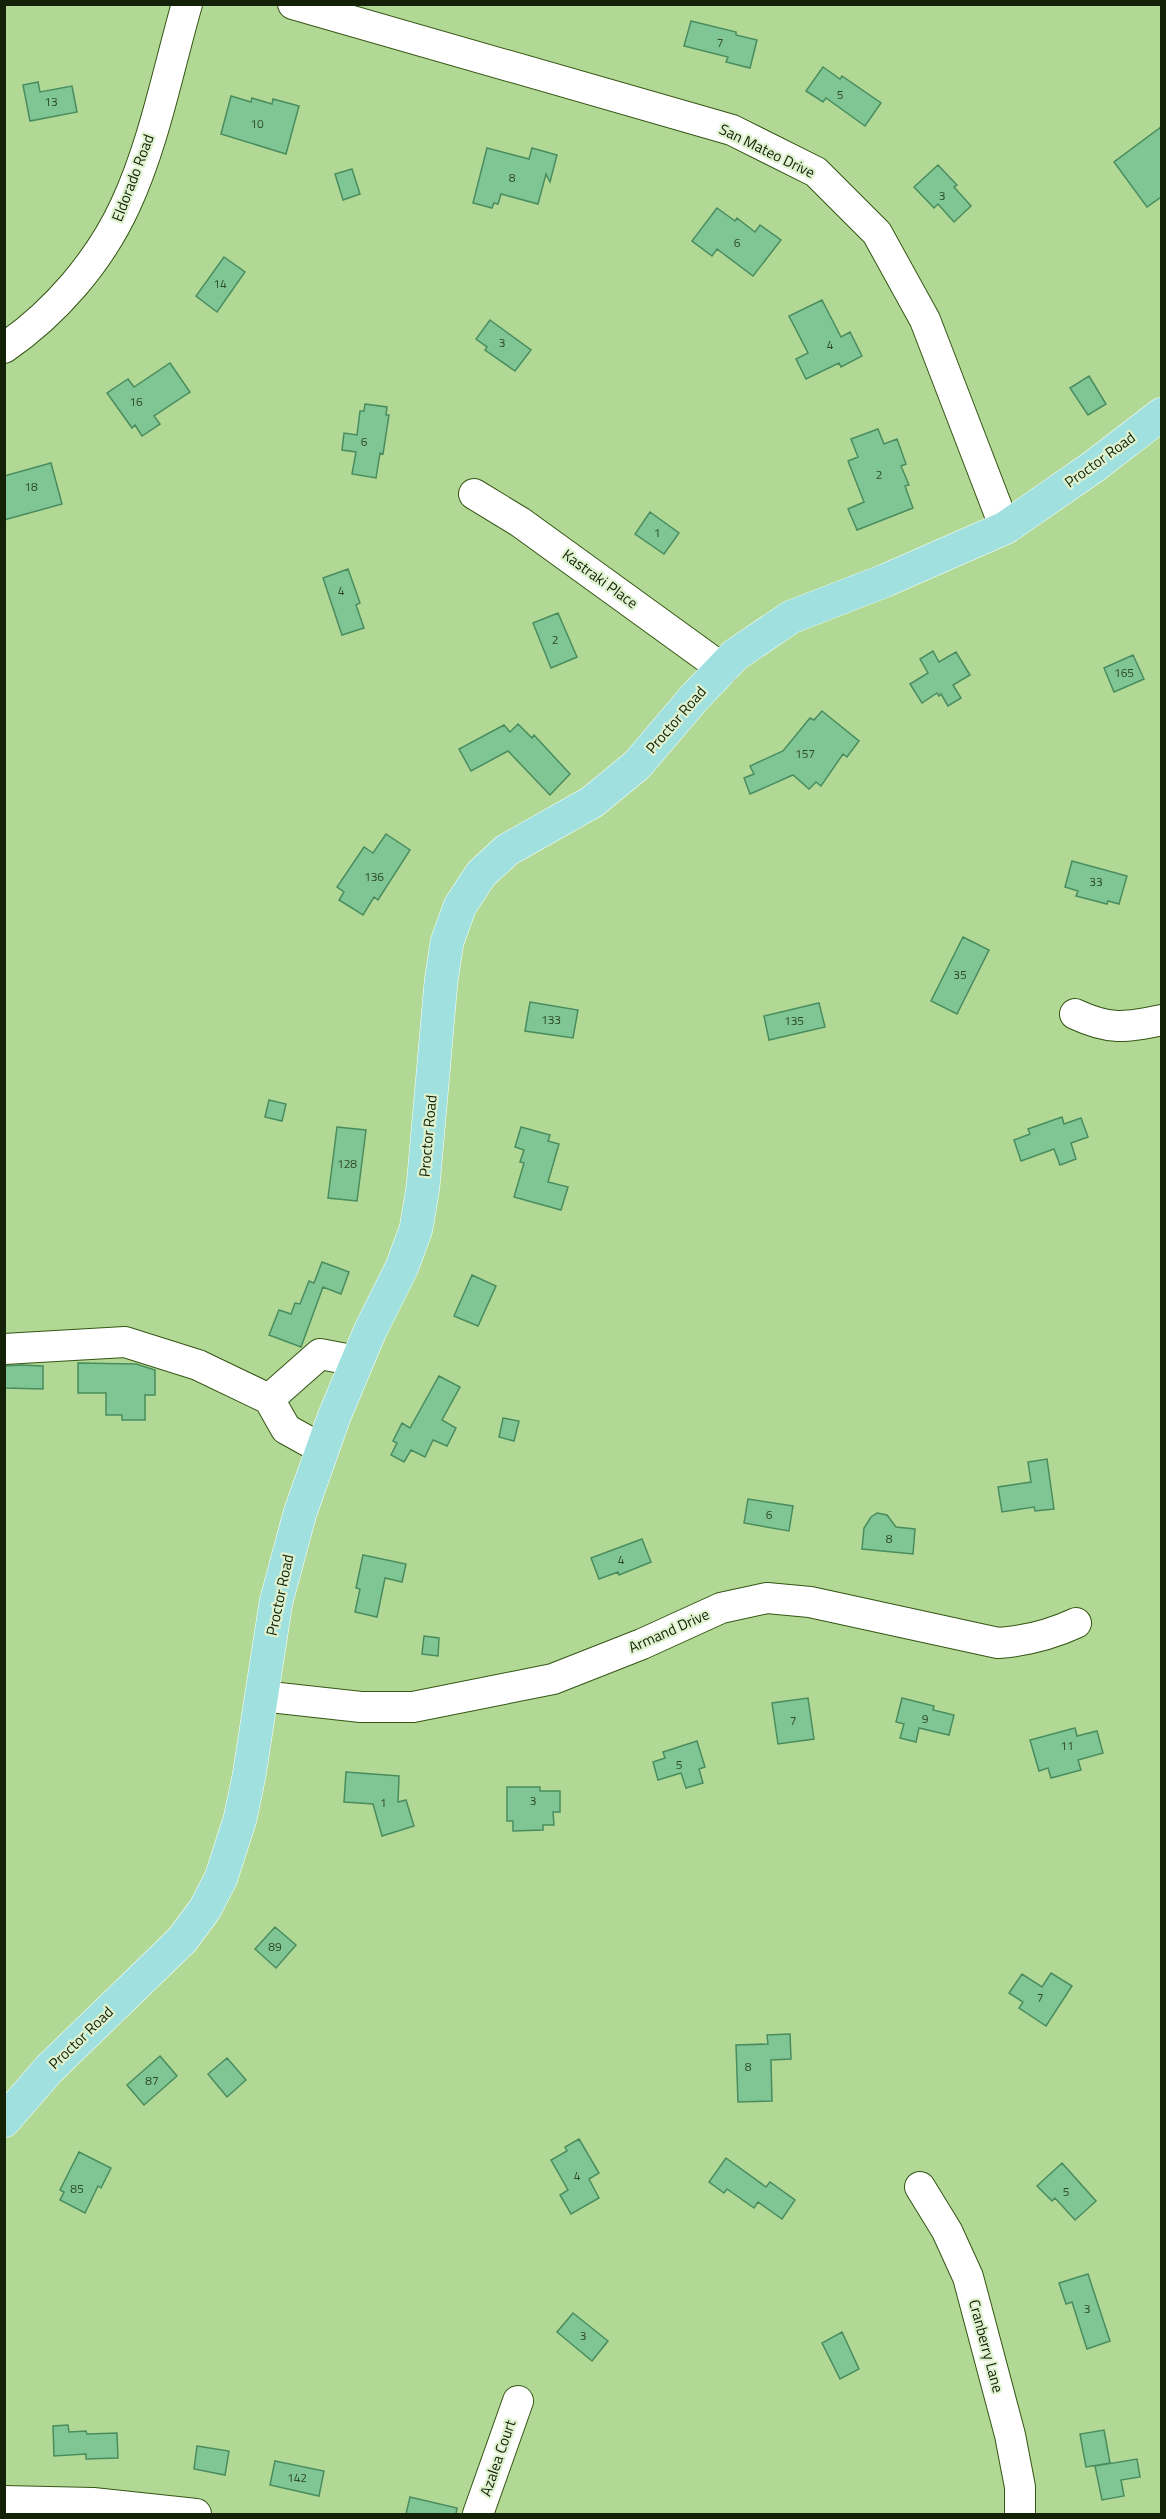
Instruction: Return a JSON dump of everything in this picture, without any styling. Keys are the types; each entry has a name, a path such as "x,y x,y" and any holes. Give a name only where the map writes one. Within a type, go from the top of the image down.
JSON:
{"main road":[{"name":"Proctor Road","path":"4,2121 49,2069 182,1940 205,1909 221,1878 240,1819 249,1776 276,1602 300,1512 357,1361 402,1268 416,1229 423,1187 441,982 447,942 460,906 481,874 507,850 592,802 637,765 735,655 791,617 884,581 1005,528 1094,467 1161,414"}],"street":[{"name":"Eldorado Road","path":"4,348 34,326 67,293 113,229 125,206 145,153 187,4"},
{"name":"San Mateo Drive","path":"293,4 732,130 816,172 878,233 925,320 1005,528"},
{"name":"Kastraki Place","path":"474,494 520,522 723,669"},
{"path":"1075,1014 1107,1027 1136,1026 1161,1020"},
{"path":"4,1349 124,1342 198,1365 268,1400 286,1429 322,1449"},
{"path":"268,1400 320,1354 357,1361"},
{"name":"Armand Drive","path":"261,1696 361,1707 413,1707 553,1679 642,1644 721,1608 767,1598 810,1602 998,1643 1026,1641 1053,1634 1076,1623"},
{"name":"Cranberry Lane","path":"920,2187 947,2231 968,2277 1010,2436 1020,2487 1020,2514"},
{"name":"Azalea Court","path":"478,2514 518,2401"},
{"path":"4,2501 93,2503 196,2514"}],"building":[{"path":"691,21 736,32 736,35 757,40 750,68 726,62 728,57 684,46"},
{"path":"823,67 840,79 842,76 881,103 865,126 826,98 823,102 806,91"},
{"path":"38,82 40,92 72,86 77,112 30,121 23,85"},
{"path":"231,96 251,102 252,98 272,104 273,99 299,106 286,154 221,134"},
{"path":"1161,127 1161,197 1147,207 1114,162"},
{"path":"487,148 529,159 532,148 557,155 550,182 546,174 538,204 501,194 498,204 494,203 492,208 473,203"},
{"path":"938,165 957,185 954,187 971,206 954,222 938,204 934,208 914,187"},
{"path":"352,169 360,194 343,200 335,174"},
{"path":"717,208 735,221 737,218 755,232 760,225 781,240 753,276 717,249 712,256 692,241"},
{"path":"224,257 245,272 217,312 196,296"},
{"path":"822,300 841,337 850,332 862,356 841,367 839,363 806,379 796,359 808,353 789,316"},
{"path":"490,320 531,350 515,371 485,350 487,347 476,339"},
{"path":"170,363 190,392 154,416 160,424 142,436 135,425 132,428 107,393 128,379 134,387"},
{"path":"1089,376 1106,404 1088,415 1070,388"},
{"path":"365,404 387,407 386,415 389,415 383,454 380,453 376,478 352,474 356,452 342,450 344,433 357,435 360,411 364,411"},
{"path":"878,429 884,444 897,439 906,464 901,466 909,485 905,486 913,508 857,530 848,509 864,502 848,461 858,457 851,439"},
{"path":"51,463 62,504 4,520 4,476"},
{"path":"650,512 679,533 664,554 635,534"},
{"path":"348,569 360,603 356,605 364,628 342,635 323,578"},
{"path":"558,613 577,657 551,668 533,623"},
{"path":"933,651 939,662 956,652 970,675 953,685 961,698 948,706 941,694 939,696 937,693 922,703 910,684 928,673 920,659"},
{"path":"1133,655 1144,679 1114,692 1104,668"},
{"path":"822,711 859,741 847,757 843,754 821,786 816,782 809,789 793,775 750,794 744,778 754,774 750,766 783,751 810,718 814,720"},
{"path":"518,724 532,738 534,735 570,774 550,795 508,751 471,771 459,749 504,725 510,732"},
{"path":"386,834 410,850 378,900 374,897 363,915 339,900 344,892 337,887 364,847 373,853"},
{"path":"1072,861 1127,876 1119,904 1108,901 1107,904 1076,896 1078,891 1065,887"},
{"path":"963,937 989,950 957,1014 931,1001"},
{"path":"530,1002 578,1010 573,1038 525,1031"},
{"path":"819,1003 825,1027 769,1040 764,1016"},
{"path":"269,1100 286,1104 282,1121 265,1117"},
{"path":"1062,1117 1064,1124 1081,1118 1088,1137 1071,1143 1076,1159 1060,1165 1054,1149 1021,1161 1014,1140 1030,1134 1028,1129"},
{"path":"337,1127 366,1130 357,1201 328,1198"},
{"path":"521,1127 550,1135 548,1141 559,1144 548,1182 568,1187 561,1210 514,1197 524,1163 520,1162 524,1150 515,1147"},
{"path":"322,1262 349,1272 341,1294 323,1287 301,1347 269,1335 279,1310 291,1314 295,1303 300,1304 309,1281 314,1283"},
{"path":"472,1275 496,1286 478,1326 454,1316"},
{"path":"78,1363 136,1364 155,1370 155,1395 145,1395 145,1420 122,1420 122,1415 106,1415 106,1393 78,1393"},
{"path":"4,1366 43,1366 43,1389 4,1388"},
{"path":"439,1376 460,1387 442,1420 456,1428 447,1446 433,1440 425,1457 411,1450 404,1462 391,1455 397,1443 393,1441 402,1423 410,1428"},
{"path":"503,1418 519,1421 514,1441 499,1437"},
{"path":"1047,1459 1054,1509 1035,1511 1034,1507 1002,1512 998,1487 1031,1482 1028,1462"},
{"path":"748,1499 793,1506 789,1531 744,1523"},
{"path":"877,1513 887,1515 896,1527 915,1529 913,1554 862,1549 864,1528 871,1517"},
{"path":"642,1539 651,1562 619,1575 618,1572 599,1579 591,1558"},
{"path":"363,1555 406,1564 402,1582 385,1578 377,1617 355,1612 360,1589 356,1588"},
{"path":"424,1636 439,1638 438,1656 422,1654"},
{"path":"808,1698 814,1739 778,1744 772,1703"},
{"path":"902,1698 934,1706 933,1710 954,1715 949,1735 919,1728 916,1742 900,1738 904,1724 896,1722"},
{"path":"1075,1728 1077,1736 1097,1731 1103,1753 1078,1760 1081,1770 1051,1778 1048,1768 1039,1771 1030,1740"},
{"path":"697,1741 705,1767 699,1769 703,1783 686,1788 681,1773 658,1780 653,1762 665,1758 663,1752"},
{"path":"346,1772 399,1776 398,1802 406,1800 414,1826 382,1836 373,1804 344,1802"},
{"path":"507,1787 540,1787 540,1791 560,1791 560,1812 553,1812 554,1825 543,1825 543,1830 513,1831 513,1821 507,1821"},
{"path":"275,1927 296,1945 276,1968 255,1949"},
{"path":"1051,1973 1072,1986 1046,2026 1019,2008 1023,2002 1009,1993 1022,1974 1042,1987"},
{"path":"790,2034 791,2059 771,2060 772,2101 738,2102 736,2045 768,2044 767,2035"},
{"path":"160,2056 177,2076 144,2105 127,2085"},
{"path":"227,2058 246,2080 227,2097 208,2074"},
{"path":"579,2139 599,2173 589,2179 599,2198 571,2214 560,2195 568,2190 551,2160 567,2151 565,2147"},
{"path":"79,2152 111,2168 101,2188 98,2186 85,2213 60,2200 64,2192 60,2190"},
{"path":"726,2158 766,2187 770,2182 795,2200 782,2219 758,2202 754,2208 727,2189 724,2193 709,2182"},
{"path":"1062,2163 1096,2201 1075,2220 1055,2198 1052,2201 1037,2186"},
{"path":"1088,2274 1110,2341 1087,2349 1072,2302 1066,2304 1059,2283"},
{"path":"573,2313 608,2341 592,2361 557,2332"},
{"path":"842,2332 859,2369 840,2379 822,2343"},
{"path":"68,2425 69,2432 117,2433 118,2458 86,2459 86,2454 54,2456 53,2426"},
{"path":"1104,2430 1110,2463 1086,2467 1080,2434"},
{"path":"197,2446 229,2451 225,2475 194,2469"},
{"path":"1137,2459 1140,2477 1121,2480 1124,2496 1102,2500 1095,2466"},
{"path":"275,2461 324,2471 319,2496 270,2485"},
{"path":"410,2497 457,2508 456,2514 406,2514"}]}
